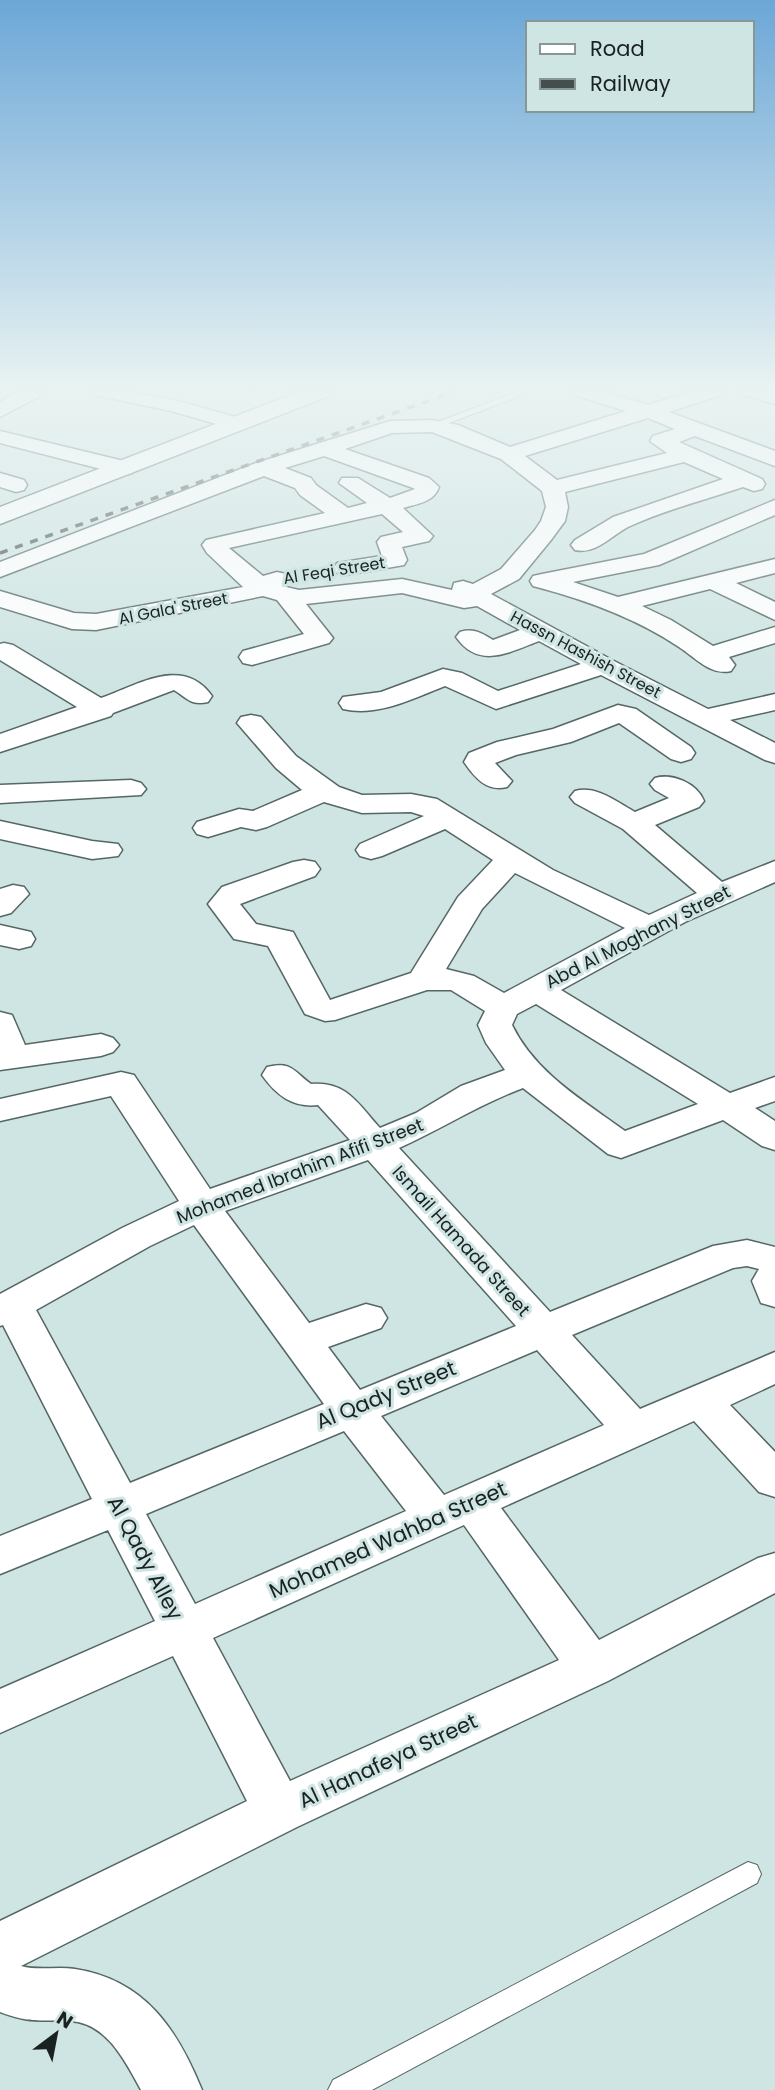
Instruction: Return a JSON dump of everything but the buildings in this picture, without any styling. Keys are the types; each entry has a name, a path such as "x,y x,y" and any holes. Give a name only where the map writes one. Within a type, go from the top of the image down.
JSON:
{"main road":[{"path":"0,516 71,489"}],"street":[{"path":"0,570 211,489"},
{"path":"307,489 343,515"},
{"name":"Al Feqi Street","path":"274,592 282,577 395,560 389,542 421,536 387,506 359,489"},
{"path":"252,657 320,638 274,592 214,545 387,506 418,497 428,489"},
{"path":"274,592 299,597 402,586 464,600 478,596 510,574 553,521 557,507 553,489"},
{"path":"667,489 687,499"},
{"path":"583,545 621,522 717,489"},
{"path":"542,582 642,562 707,537 773,506 752,489"},
{"path":"707,537 768,568"},
{"name":"Hassn Hashish Street","path":"395,560 418,566 478,596 539,632 775,754"},
{"path":"620,604 768,568"},
{"path":"510,574 620,604 674,630 716,660 775,635"},
{"path":"713,581 775,612"},
{"name":"Al Gala' Street","path":"2,652 84,622 123,618 274,592"},
{"name":"Al Gala' Street","path":"0,599 84,622"},
{"path":"469,637 491,650 539,632"},
{"path":"2,652 101,710"},
{"path":"353,704 386,699 443,677 453,679 496,701 603,666"},
{"path":"521,671 547,685"},
{"path":"0,744 101,710 172,682 184,683 198,696"},
{"path":"641,726 775,702"},
{"path":"496,781 479,759 507,748 561,736 615,713 626,715 681,753"},
{"path":"251,723 278,758 303,778 325,790 363,804 416,803 426,806 510,860 650,928"},
{"path":"634,823 689,802 688,797 665,784"},
{"path":"0,794 131,789"},
{"path":"208,828 239,818 256,821 325,790"},
{"path":"585,797 634,823 719,895"},
{"path":"371,850 445,818"},
{"path":"0,830 92,850 107,850"},
{"path":"424,979 469,904 510,860"},
{"path":"304,869 233,894 224,904 245,932 281,939 317,1007 326,1011 335,1010 424,979 459,981 503,1007 495,1025 499,1035 527,1073 621,1146 775,1088"},
{"name":"Abd Al Moghany Street","path":"503,1007 650,928 719,895 769,878"},
{"path":"536,989 588,1024 728,1106 775,1138"},
{"path":"0,1022 5,1058 101,1045"},
{"name":"Mohamed Ibrahim Afifi Street","path":"6,1308 136,1237 201,1206 374,1145 429,1121 474,1094 527,1073"},
{"name":"Ismail Hamada Street","path":"280,1075 302,1096 325,1093 633,1429"},
{"path":"0,1110 121,1083 201,1206 351,1409 454,1510 591,1667"},
{"name":"Al Qady Street","path":"0,1556 727,1255 747,1253 775,1260"},
{"path":"775,1276 772,1282 775,1293"},
{"name":"Al Qady Alley","path":"6,1308 184,1630 279,1811"},
{"path":"301,1341 366,1318"},
{"name":"Mohamed Wahba Street","path":"0,1712 775,1367"},
{"path":"700,1400 775,1480"},
{"name":"Al Hanafeya Street","path":"0,1948 279,1811 591,1667 775,1571"},
{"path":"0,1986 31,1995 71,1995 99,1999 121,2011 138,2031 163,2087"}],"lane":[{"path":"343,2090 748,1874"}],"railway":[{"path":"0,553 181,489"}]}
